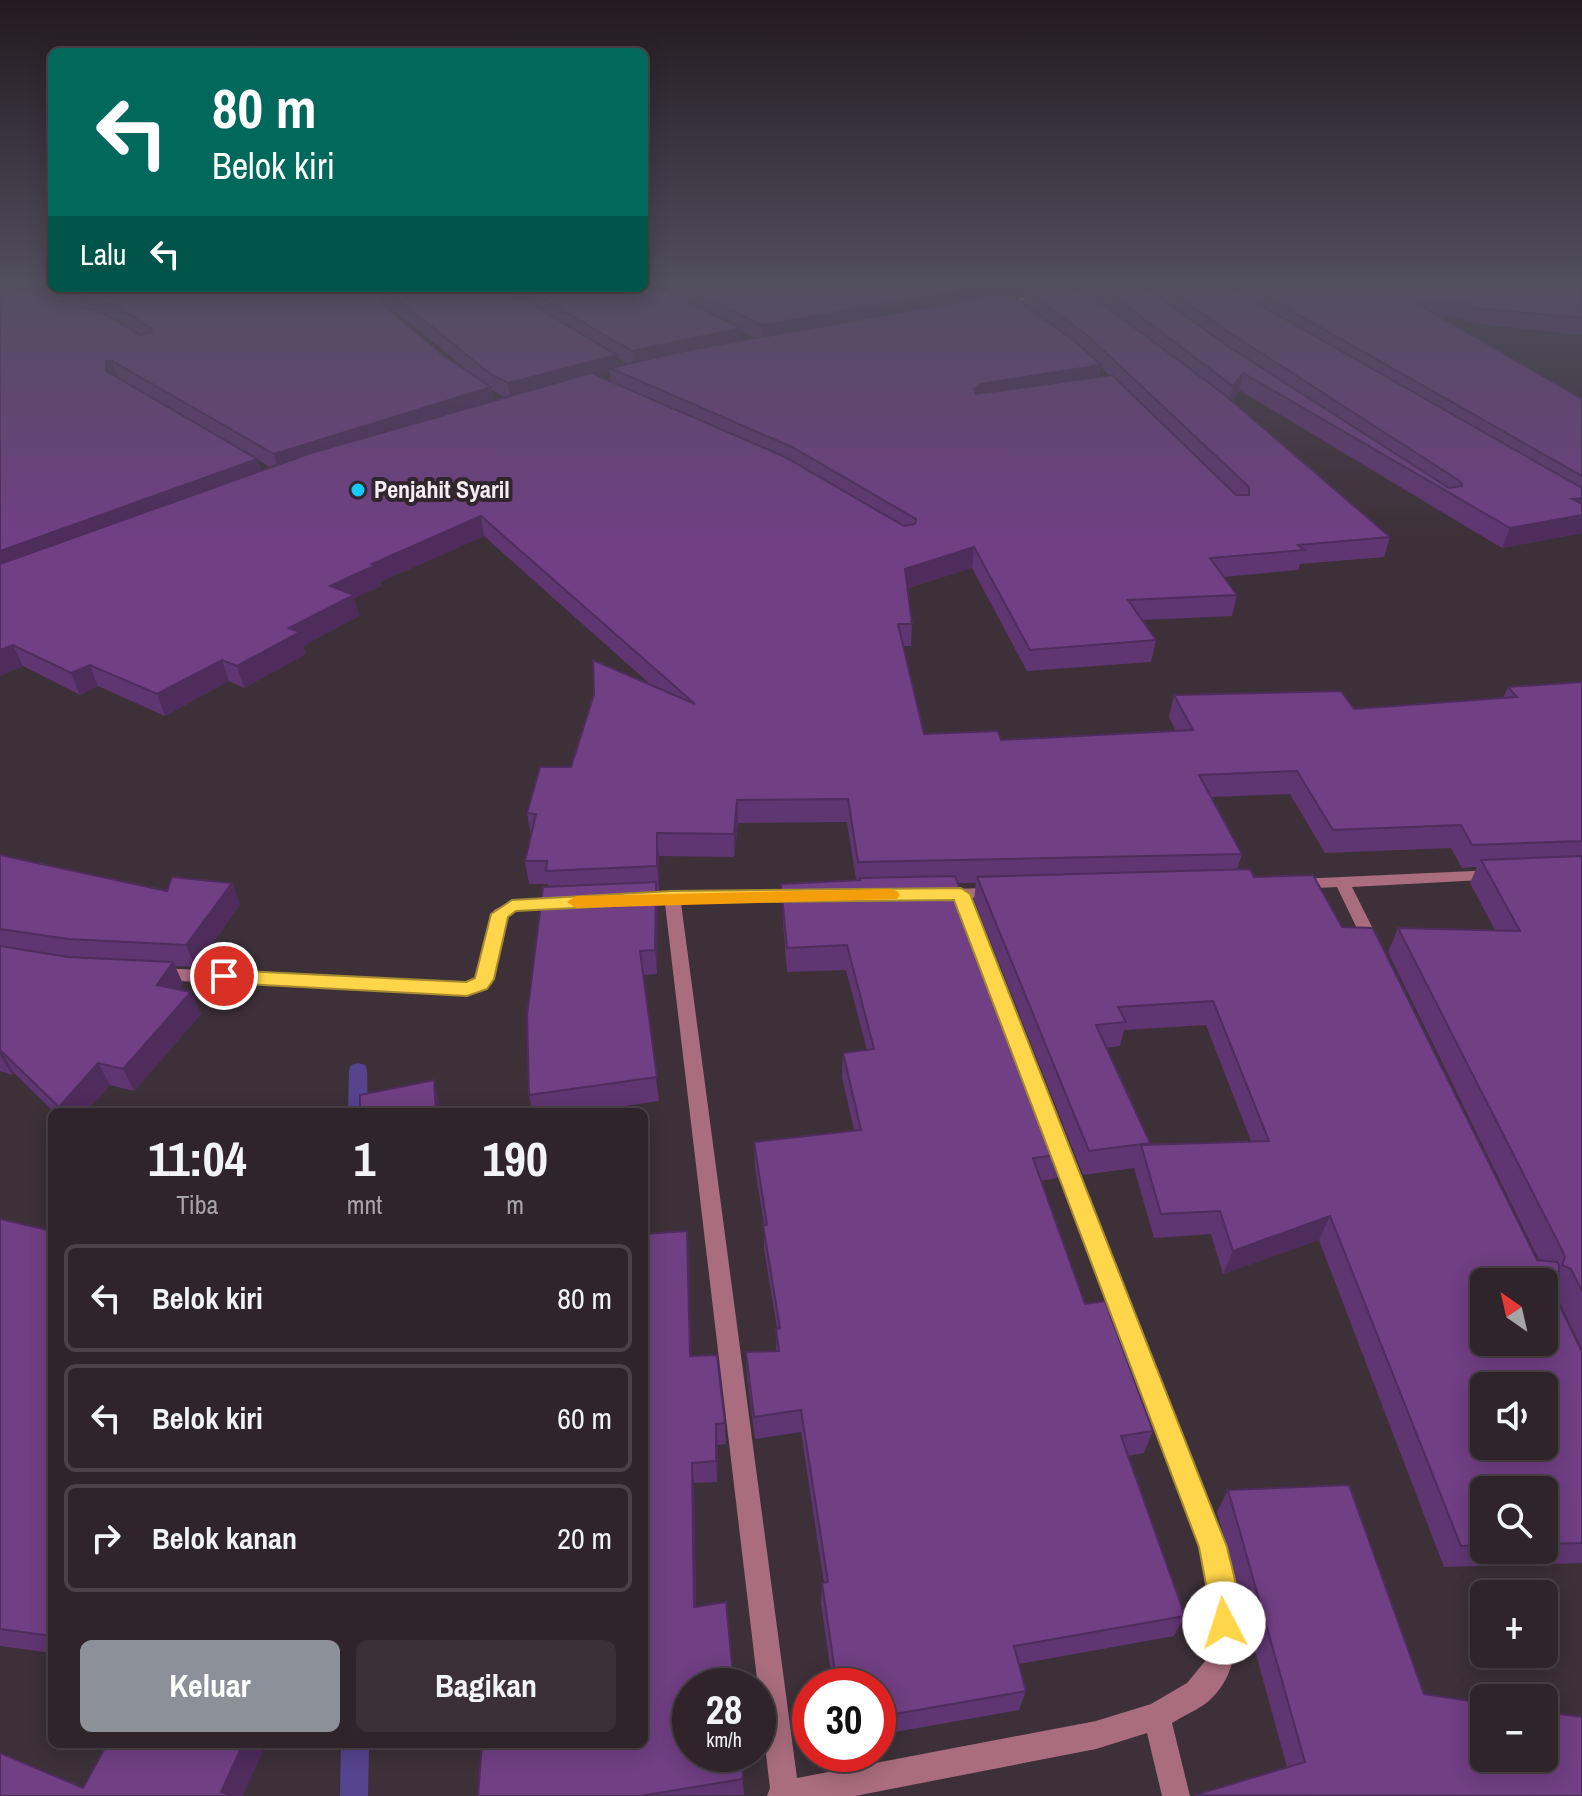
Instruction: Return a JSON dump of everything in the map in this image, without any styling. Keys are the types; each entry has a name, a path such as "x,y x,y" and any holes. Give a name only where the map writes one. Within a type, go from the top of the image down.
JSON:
{"street":[{"path":"1283,884 1507,875"},
{"path":"1342,882 1384,968"},
{"path":"930,894 1008,893"},
{"path":"961,894 972,924"},
{"path":"627,899 824,896"},
{"path":"672,897 783,1795 1096,1735 1157,1716 1197,1693 1219,1665 1224,1606 1213,1547 1047,1117"},
{"path":"140,973 474,987 484,979 500,914 505,909 521,904 582,901"},
{"path":"1157,1716 1176,1796"}],"building":[{"path":"0,368 106,368 106,371 257,459 0,551"},
{"path":"124,368 462,368 491,387 274,454"},
{"path":"483,368 567,368 508,383"},
{"path":"611,368 1083,368 980,384 974,389 976,394 1112,375 1236,495 1249,495 1249,487 1122,368 1188,368 1226,396 1390,537 1298,545 1304,550 1210,558 1237,595 1128,600 1156,640 1030,650 974,547 905,569 912,624 898,624 924,734 998,731 1001,740 1193,730 1174,695 1341,691 1354,709 1517,697 1508,687 1582,682 1582,841 1472,845 1461,825 1333,830 1297,771 1199,775 1242,854 858,862 848,799 737,800 734,834 657,833 657,866 546,871 547,861 525,861 536,814 527,813 540,767 571,767 594,694 593,660 695,704 481,516 330,586 354,595 289,628 300,632 237,666 222,660 157,694 90,665 71,673 13,645 0,650 0,564 311,453 591,373 783,456 904,526 915,524 916,519 792,447"},
{"path":"1209,368 1262,368 1449,488 1462,486 1461,482 1284,368 1370,368 1582,488 1582,498 1572,499 1582,504 1582,515 1510,528 1243,373 1233,386"},
{"path":"1392,368 1528,368 1582,399 1582,476"},
{"path":"0,855 167,891 172,877 232,883 186,945 68,939 0,929"},
{"path":"1582,856 1582,1291 1571,1269 1562,1265 1565,1257 1562,1250 1398,928 1520,931 1481,860"},
{"path":"1250,869 1254,877 1313,875 1342,927 1373,928 1537,1260 1557,1262 1559,1265 1558,1302 1582,1352 1582,1543 1558,1544 1558,1476 1470,1476 1470,1546 1461,1546 1330,1216 1233,1251 1220,1211 1161,1214 1141,1145 1269,1141 1213,1001 1118,1007 1126,1022 1096,1025 1150,1143 1089,1151 977,877"},
{"path":"955,876 1063,1154 1033,1158 1085,1304 1105,1301 1153,1431 1121,1436 1185,1616 1014,1646 1026,1691 896,1714 896,1668 834,1668 822,1583 828,1582 801,1410 754,1417 746,1352 779,1351 776,1329 780,1328 763,1225 767,1225 754,1142 861,1130 843,1053 874,1049 847,945 787,948 781,884"},
{"path":"656,882 655,950 640,951 657,1077 529,1095 527,1016 543,887"},
{"path":"0,946 68,957 173,962 157,985 191,992 123,1069 98,1063 59,1107 0,1052"},
{"path":"434,1080 436,1108 360,1108 360,1095"},
{"path":"0,1219 48,1230 48,1635 0,1629"},
{"path":"687,1231 690,1356 717,1355 725,1423 716,1424 716,1461 692,1463 694,1607 726,1602 732,1668 672,1668 672,1772 742,1772 743,1779 640,1796 478,1796 482,1748 648,1748 648,1234"},
{"path":"1349,1485 1424,1694 1470,1701 1470,1772 1558,1772 1558,1714 1582,1717 1582,1796 1195,1795 1305,1762 1228,1490"},
{"path":"105,1748 241,1748 221,1792 233,1796 0,1796 0,1753 83,1788"}],"waterway":[{"path":"358,1070 358,1108"},
{"path":"354,1796 355,1748"}],"slow traffic":[{"path":"576,902 672,897 891,895"}],"place":[{"name":"Penjahit Syaril","path":"358,490"}],"route":[{"path":"224,976 467,989 484,979 500,914 521,904 672,897 961,894 1213,1547 1224,1606 1224,1623"}]}
